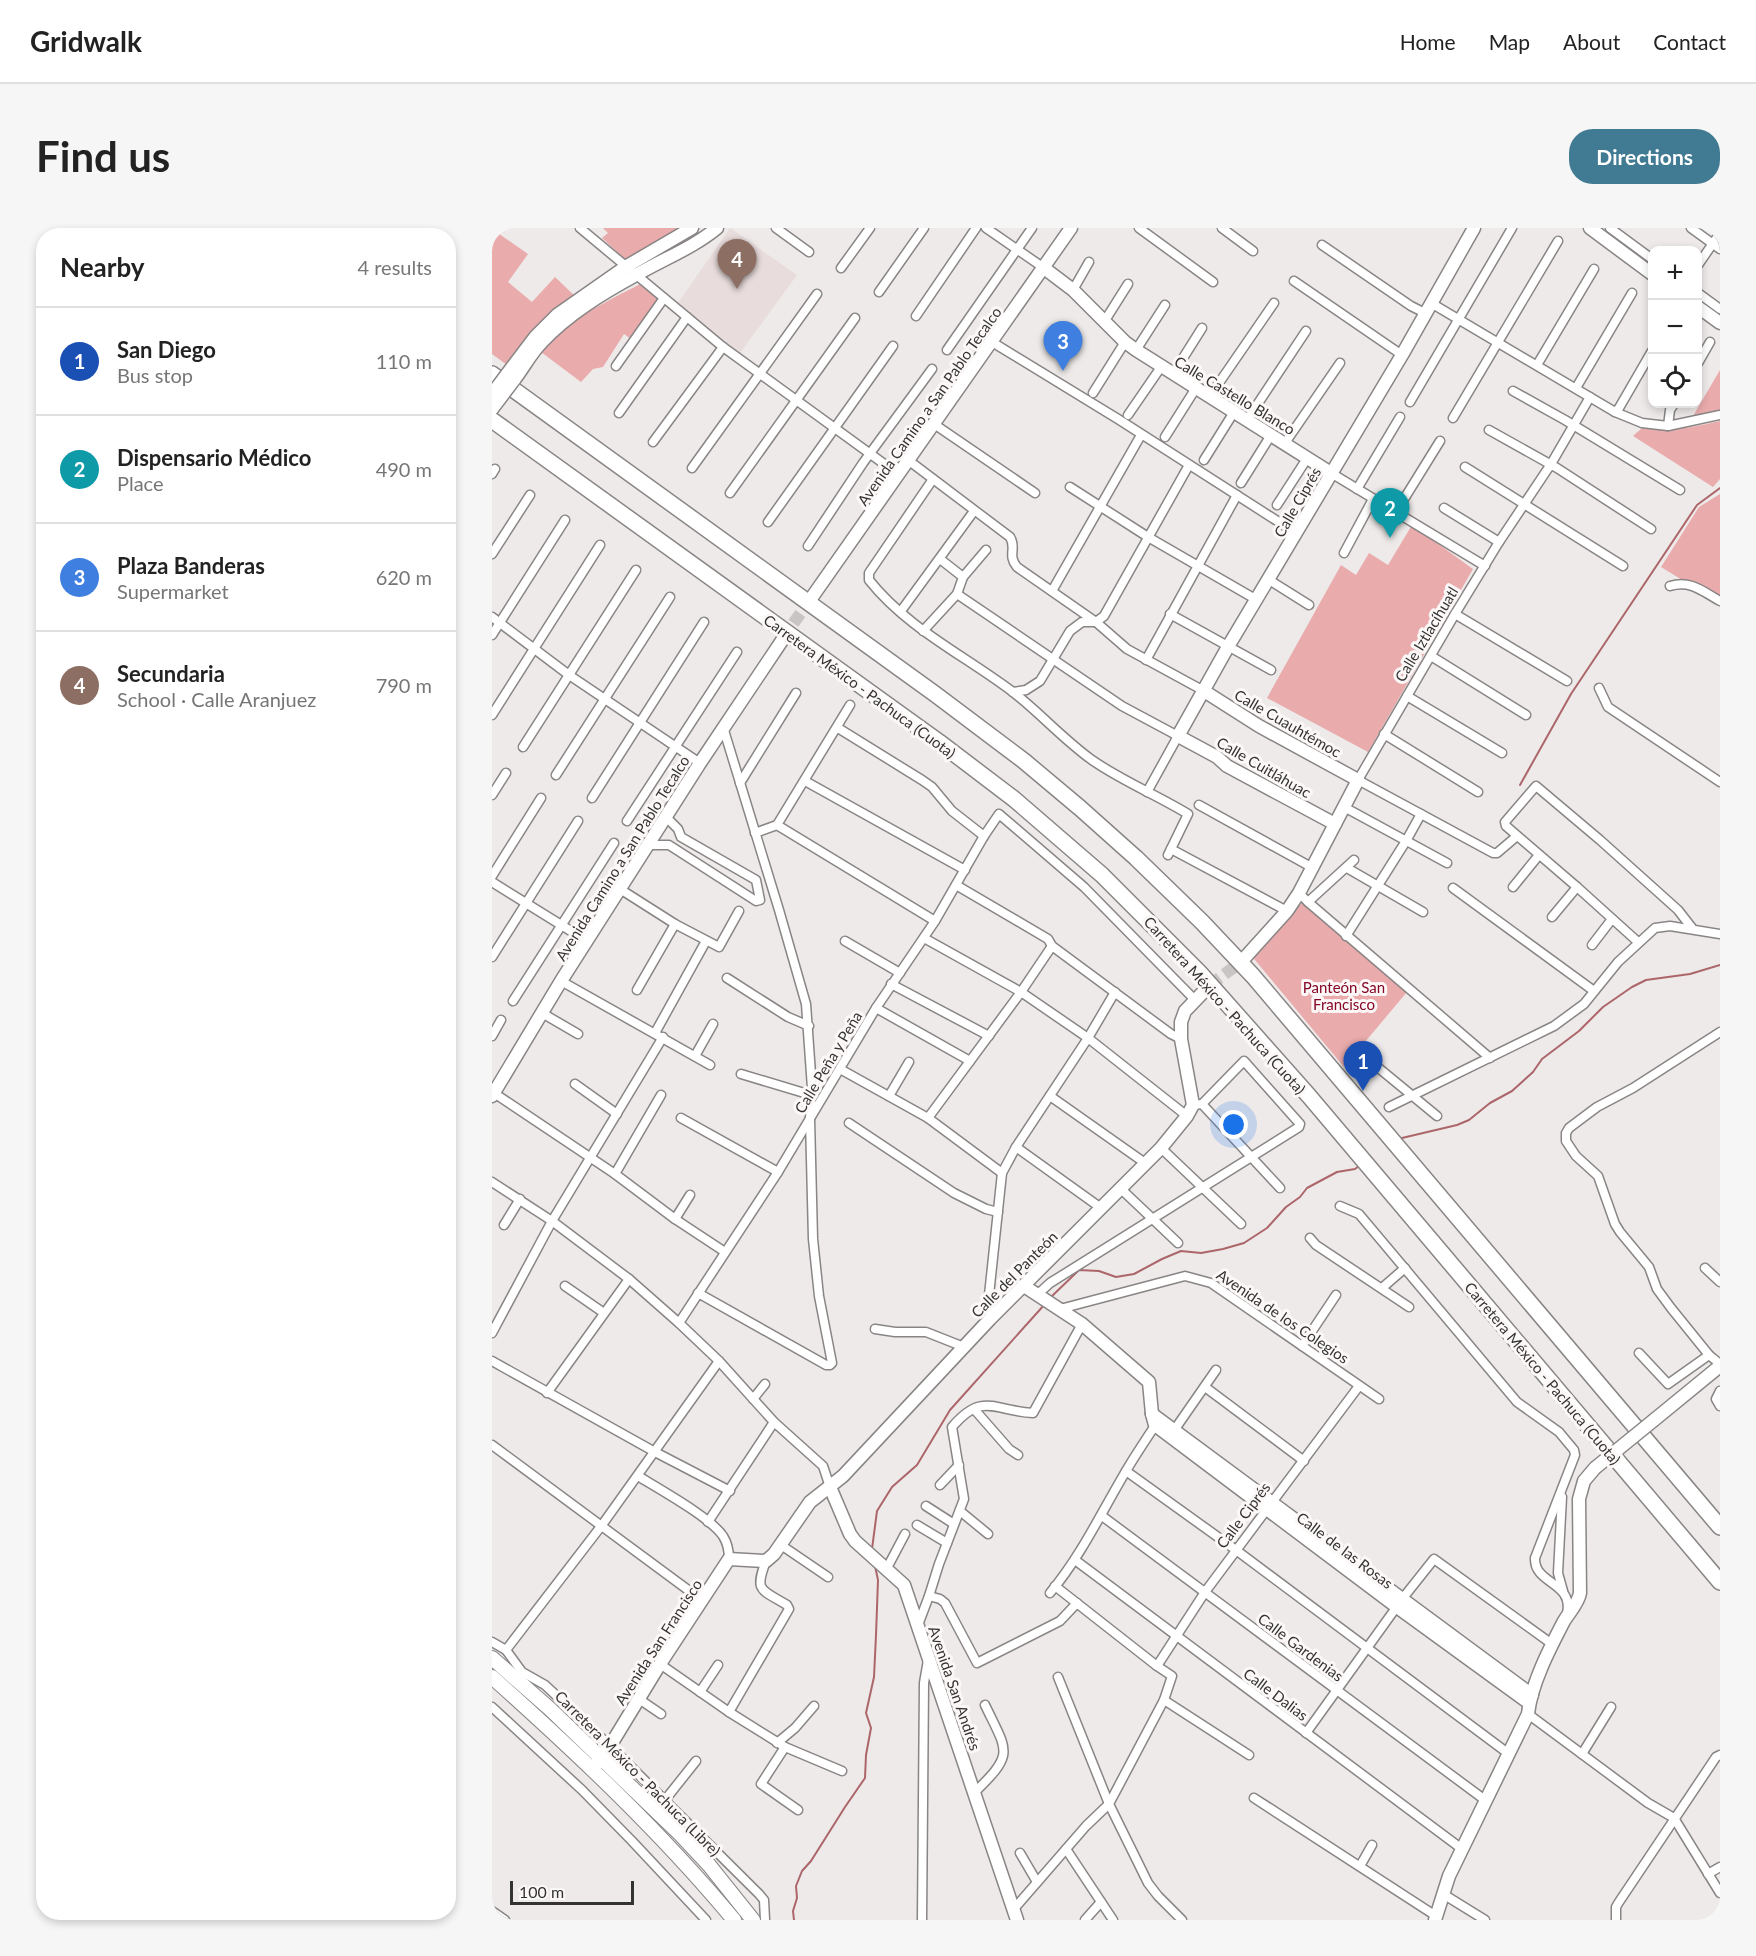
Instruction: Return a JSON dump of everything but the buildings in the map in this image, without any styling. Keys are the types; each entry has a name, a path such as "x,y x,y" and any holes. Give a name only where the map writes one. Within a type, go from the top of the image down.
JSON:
{"highway":[{"path":"505,376 966,717 1052,784 1136,858 1202,922 1253,976 1720,1527"},
{"name":"Carretera México - Pachuca (Cuota)","path":"492,420 939,742 1056,835 1142,914 1199,972 1309,1096 1720,1582"}],"main road":[{"name":"Carretera México - Pachuca (Libre)","path":"492,1658 519,1675 680,1834 709,1865 753,1920"},
{"name":"Carretera México - Pachuca (Libre)","path":"492,1677 680,1857 734,1920"}],"street":[{"path":"580,228 723,347 898,474"},
{"path":"492,394 535,337 556,315 627,266 692,228"},
{"path":"492,409 505,376 566,320 637,274 702,240 717,228"},
{"path":"776,228 810,252"},
{"path":"841,268 870,228"},
{"path":"879,292 924,228"},
{"path":"916,316 976,228"},
{"name":"Calle Castello Blanco","path":"986,228 1073,290 1136,351 1485,566"},
{"path":"947,350 1032,228"},
{"name":"Avenida Camino a San Pablo Tecalco","path":"810,600 1071,228"},
{"path":"1139,228 1213,282"},
{"path":"1222,228 1253,251"},
{"name":"Calle Ciprés","path":"1147,792 1229,645 1474,228"},
{"path":"1410,402 1512,228"},
{"path":"1590,228 1648,270"},
{"path":"1610,228 1648,255"},
{"path":"1691,228 1716,246"},
{"path":"1702,262 1716,246 1720,233"},
{"path":"1453,418 1558,241"},
{"path":"1322,245 1411,306 1428,308 1458,319 1615,412 1642,423 1668,426 1720,415"},
{"path":"1073,290 1089,262"},
{"path":"1537,365 1594,269"},
{"path":"1294,281 1401,355"},
{"path":"1104,322 1128,284"},
{"path":"1576,388 1632,293"},
{"path":"692,468 817,294"},
{"path":"1702,296 1720,309"},
{"path":"616,366 664,298"},
{"path":"1210,396 1274,303"},
{"path":"1136,351 1165,305"},
{"path":"1702,310 1720,323"},
{"path":"619,413 687,317"},
{"path":"730,493 855,318"},
{"path":"1173,374 1202,328"},
{"path":"1247,420 1306,331"},
{"path":"992,342 1118,419 1296,533"},
{"path":"1093,393 1125,342"},
{"path":"1702,356 1710,342"},
{"path":"768,522 893,346"},
{"path":"653,442 723,347"},
{"path":"1615,412 1651,354"},
{"path":"1285,443 1340,363"},
{"path":"1128,415 1161,367"},
{"path":"808,546 870,454 932,369"},
{"path":"1165,437 1196,388"},
{"path":"1513,391 1680,490"},
{"name":"Calle Iztlacíhuatl","path":"1241,962 1287,911 1304,898 1313,868 1384,734 1499,542 1551,464 1590,397"},
{"path":"1668,426 1671,408"},
{"path":"1204,460 1234,412"},
{"path":"1357,489 1400,417"},
{"path":"934,424 1035,493"},
{"path":"1489,430 1551,464 1651,529"},
{"path":"1052,591 1140,435"},
{"path":"1241,483 1271,435"},
{"path":"1396,512 1440,441"},
{"path":"1277,505 1308,457"},
{"path":"908,460 1010,537 1012,561 1017,567 1096,622 1127,649 1204,691"},
{"path":"1013,692 1026,690 1040,681 1070,631 1082,622 1096,622 1104,616 1189,465"},
{"path":"1465,467 1623,566"},
{"path":"933,479 869,573 869,580 877,590 923,631 1013,692 1093,760 1188,814 1169,852 1287,911"},
{"path":"1070,487 1148,537 1257,600"},
{"path":"492,554 530,495"},
{"path":"1146,660 1237,495"},
{"path":"1344,553 1373,499"},
{"path":"1444,508 1499,542"},
{"path":"901,612 974,511"},
{"path":"492,635 496,620 505,614 565,520"},
{"path":"492,715 600,545"},
{"path":"923,631 957,594 963,577 986,550"},
{"path":"940,559 963,577"},
{"path":"523,747 636,570"},
{"path":"1269,580 1310,605"},
{"path":"1670,586 1682,583 1692,585 1720,601"},
{"path":"957,594 1122,706 1178,736"},
{"path":"556,775 670,597"},
{"path":"1170,614 1271,670"},
{"path":"1455,614 1567,681"},
{"path":"496,620 569,675 700,763"},
{"path":"592,798 704,622"},
{"name":"Avenida Camino a San Pablo Tecalco","path":"493,1095 561,981 723,727 783,639"},
{"path":"627,821 737,652"},
{"path":"1431,656 1526,715"},
{"path":"1599,688 1608,707 1720,783"},
{"name":"Calle Cuauhtémoc","path":"1204,691 1259,726 1358,780"},
{"path":"740,783 795,693"},
{"path":"1407,696 1502,753"},
{"path":"755,833 777,825 850,705"},
{"path":"698,1293 830,1365 832,1363 819,1296 813,1239 811,1095 808,1026 803,994 723,727"},
{"path":"838,728 927,783 952,811 984,836"},
{"path":"1384,734 1478,792"},
{"name":"Calle Cuitláhuac","path":"1178,736 1217,757 1227,766 1335,824"},
{"path":"492,795 506,773"},
{"path":"1358,780 1493,853 1497,853 1518,836"},
{"path":"805,781 965,870"},
{"path":"1638,942 1505,824 1536,786 1678,910 1692,928"},
{"path":"492,876 541,798"},
{"path":"1199,805 1313,868"},
{"path":"1344,807 1447,863"},
{"name":"Calle Peña y Peña","path":"679,1323 778,1173 876,1008 935,921 999,814 1084,887 1196,1000"},
{"path":"1346,936 1421,814"},
{"path":"648,845 669,846 756,901 760,900 756,880 681,837 678,829 666,817"},
{"path":"492,957 578,821"},
{"path":"777,825 935,921"},
{"path":"669,846 681,837"},
{"path":"513,1001 614,843"},
{"path":"1513,887 1539,855"},
{"path":"1354,860 1347,868 1304,898 1490,1058"},
{"path":"1347,868 1423,912"},
{"path":"492,882 587,941"},
{"path":"956,885 1048,939 1052,946 1181,1039"},
{"path":"1551,917 1577,887"},
{"path":"1453,888 1594,991"},
{"path":"620,889 675,924 719,947 739,911"},
{"path":"1592,945 1612,919"},
{"path":"637,990 675,924"},
{"path":"1389,1107 1554,1026 1571,1015 1618,962 1654,928 1670,926 1692,928 1720,934"},
{"path":"924,938 1021,992 1194,1108 1251,1157 1280,1188"},
{"path":"492,1334 552,1221 617,1114 706,941"},
{"path":"845,941 900,973"},
{"path":"928,1118 1052,946"},
{"path":"727,978 788,1017 808,1026"},
{"path":"561,981 710,1065"},
{"path":"891,984 989,1036"},
{"path":"1194,1108 1181,1039 1181,1022 1185,1011 1210,985"},
{"path":"990,1319 989,1295 1002,1173 1115,992"},
{"path":"876,1008 970,1061"},
{"path":"542,1013 578,1034"},
{"path":"492,1036 501,1020"},
{"path":"695,1056 713,1024"},
{"path":"1254,1798 1436,1918 1449,1876 1509,1754 1552,1644 1578,1600 1580,1593 1579,1499 1584,1481 1595,1468 1720,1365 1709,1355 1657,1289 1649,1267 1615,1224 1598,1176 1576,1156 1566,1141 1566,1133 1569,1128 1597,1107 1633,1088 1720,1032"},
{"path":"1048,1301 1050,1283 1299,1127 1300,1124 1244,1061 1194,1108"},
{"path":"889,1096 909,1062"},
{"path":"1375,1065 1437,1116"},
{"path":"840,1069 928,1118 1002,1173"},
{"path":"741,1074 811,1095"},
{"path":"575,1084 617,1114"},
{"path":"493,1095 590,1157 725,1252"},
{"path":"615,1174 661,1095"},
{"path":"1050,1096 1145,1163"},
{"name":"Calle del Panteón","path":"766,1561 781,1545 810,1502 843,1476 990,1319 1161,1148 1194,1108"},
{"path":"681,1118 778,1173"},
{"path":"849,1123 954,1192 998,1212"},
{"path":"1016,1148 1101,1208"},
{"path":"1161,1148 1241,1224"},
{"path":"492,1182 520,1198 629,1279 679,1323 719,1362 774,1422 823,1466 830,1487"},
{"path":"1120,1188 1178,1243"},
{"path":"675,1219 690,1195"},
{"path":"504,1225 520,1198"},
{"path":"1340,1206 1359,1214 1517,1402 1559,1432 1574,1450 1575,1455 1535,1558 1535,1566 1540,1573 1563,1592"},
{"path":"1310,1238 1316,1245 1409,1307"},
{"path":"1382,1288 1405,1268"},
{"path":"1705,1268 1720,1282"},
{"name":"Avenida de los Colegios","path":"1048,1301 1185,1276 1211,1283 1379,1399"},
{"path":"547,1392 629,1279"},
{"path":"565,1286 604,1313"},
{"path":"1016,1914 1037,1882 1109,1804 1164,1700 1172,1676 1156,1666 1077,1603 1053,1590 1075,1560 1102,1515 1154,1415 1149,1382 1082,1324 1024,1286"},
{"path":"1302,1346 1335,1295"},
{"path":"918,1625 964,1499 952,1427 967,1412 981,1405 990,1404 1019,1413 1033,1413 1082,1324"},
{"path":"875,1329 895,1332 926,1332 964,1347"},
{"path":"1639,1353 1668,1384 1709,1355"},
{"path":"492,1361 730,1491"},
{"path":"506,1650 656,1452 719,1362"},
{"path":"1175,1429 1216,1370"},
{"path":"753,1399 765,1384"},
{"name":"Calle Ciprés","path":"1156,1666 1205,1592 1359,1386"},
{"path":"1205,1388 1304,1461"},
{"path":"1720,1391 1716,1399 1720,1406"},
{"path":"974,1409 1009,1449 1018,1455"},
{"name":"Calle de las Rosas","path":"1154,1415 1175,1429 1269,1506"},
{"name":"Calle de las Rosas","path":"1154,1415 1269,1506 1400,1603 1530,1704"},
{"path":"708,1522 774,1422"},
{"path":"492,1444 703,1601"},
{"path":"940,1485 959,1465"},
{"path":"1126,1471 1236,1550 1509,1754"},
{"path":"638,1476 708,1522 722,1535 729,1549 729,1559 766,1561 759,1585 787,1605 789,1610 729,1712"},
{"name":"Avenida San Andrés","path":"830,1487 850,1534 904,1585 1016,1914"},
{"path":"1563,1487 1558,1573 1563,1592 1569,1603 1567,1617"},
{"path":"926,1506 954,1524"},
{"path":"960,1511 988,1534"},
{"name":"Calle Gardenias","path":"1102,1515 1485,1800"},
{"path":"917,1525 947,1543"},
{"path":"883,1565 905,1533"},
{"path":"781,1545 828,1577"},
{"name":"Avenida San Francisco","path":"591,1770 610,1746 660,1664 729,1559"},
{"path":"1306,1733 1434,1559 1552,1644"},
{"name":"Calle Dalias","path":"1075,1560 1462,1849"},
{"path":"929,1596 940,1599 945,1604 977,1664 1060,1622 1077,1603"},
{"path":"492,1642 506,1650 519,1675 545,1685 759,1894 764,1900 765,1920"},
{"path":"922,1920 924,1683 928,1658"},
{"path":"660,1664 781,1745 842,1771"},
{"path":"700,1692 717,1665"},
{"path":"1058,1677 1109,1804 1148,1883 1182,1920"},
{"path":"639,1699 661,1714"},
{"path":"1164,1700 1249,1755"},
{"path":"1530,1704 1582,1754 1648,1803 1674,1818 1720,1893"},
{"path":"974,1793 997,1771 1004,1756 1004,1744 985,1705"},
{"path":"798,1810 761,1784 781,1745 814,1706"},
{"path":"492,1707 625,1833 706,1920"},
{"path":"1582,1754 1611,1707"},
{"path":"1616,1920 1616,1907 1674,1818 1716,1757 1720,1755"},
{"path":"665,1800 696,1761"},
{"path":"1360,1866 1372,1845"},
{"path":"1066,1849 1113,1920"},
{"path":"1020,1853 1037,1882"},
{"path":"1708,1874 1720,1867"},
{"path":"1443,1894 1485,1920"},
{"path":"1084,1920 1101,1902"},
{"path":"492,1911 505,1920"}],"shaded area":[{"path":"730,228 797,275 740,353 678,303"}],"green space":[{"path":"603,228 682,228 626,260 602,238 608,233"},
{"path":"492,229 528,254 508,282 532,302 555,277 577,298 511,368 492,354"},
{"path":"640,284 663,301 632,340 624,334 603,367 593,369 581,382 541,352 574,322"},
{"path":"1720,370 1720,410 1693,416 1698,408 1702,408 1702,401"},
{"path":"1720,421 1720,479 1713,487 1633,436 1642,428 1681,428"},
{"path":"1720,494 1720,603 1661,567 1699,507"},
{"path":"1412,525 1473,569 1368,752 1267,698 1341,565 1356,575 1369,553 1388,565"},
{"name":"Panteón San Francisco","path":"1305,900 1407,992 1344,1067 1250,954"}],"waterway":[{"path":"1520,785 1571,694 1697,505 1720,488"},
{"path":"1402,1138 1469,1120 1490,1103 1512,1091 1533,1072 1542,1059 1579,1031 1603,1007 1632,987 1646,980 1690,974 1720,965"},
{"path":"1051,1297 1079,1270 1099,1271 1116,1277 1134,1274 1181,1251 1201,1253 1244,1243 1267,1228 1307,1188 1337,1172 1355,1169 1359,1166"},
{"path":"872,1549 877,1511 892,1487 917,1465 950,1410 1045,1304"},
{"path":"794,1920 796,1886 802,1871 811,1861 865,1778 871,1728 866,1713 874,1677 876,1635 878,1580 875,1566"}],"tunnel":[{"path":"783,638 810,600"},
{"path":"1210,985 1241,962"}],"place":[{"name":"Secundaria","path":"737,289"},
{"name":"Plaza Banderas","path":"1063,371"},
{"name":"Dispensario Médico","path":"1390,538"},
{"name":"San Diego","path":"1363,1091"}]}
